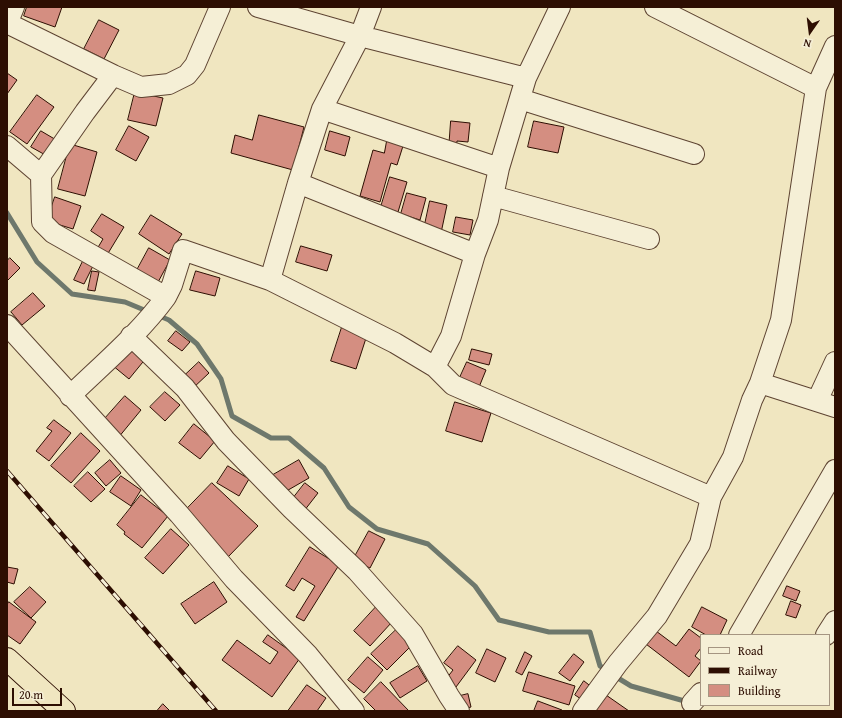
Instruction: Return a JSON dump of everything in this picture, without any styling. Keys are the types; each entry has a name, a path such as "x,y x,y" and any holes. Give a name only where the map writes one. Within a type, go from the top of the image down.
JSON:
{"highway":[{"path":"7,659 64,711"}],"street":[{"path":"9,19 113,75 141,87 169,84 187,75 195,65 220,7"},
{"path":"258,7 360,36 526,78"},
{"path":"270,280 298,183 322,109 360,36 371,7"},
{"path":"435,367 451,336 475,254 488,220 499,168 526,78 560,7"},
{"path":"655,7 816,88"},
{"path":"583,711 602,687 618,663 657,616 700,544 711,497 733,457 752,400 782,320 816,88 835,46"},
{"path":"113,75 41,175 42,222 53,233 160,306"},
{"path":"520,99 694,154"},
{"path":"322,109 499,168"},
{"path":"7,146 41,175"},
{"path":"298,183 475,254"},
{"path":"493,196 649,239"},
{"path":"70,396 160,306 172,285 183,250 270,280 395,343 435,367 452,385 711,497"},
{"path":"7,325 179,514 234,579 308,655 354,711"},
{"path":"131,336 185,388 226,441 292,509 357,571 413,634 459,711"},
{"path":"760,382 826,404 835,362"},
{"path":"741,634 835,470"},
{"path":"827,634 835,621"}],"building":[{"path":"27,7 62,7 55,27 24,16"},
{"path":"99,20 119,30 104,59 84,49"},
{"path":"7,73 17,80 7,94"},
{"path":"135,92 163,98 156,126 128,120"},
{"path":"37,95 54,107 27,144 10,132"},
{"path":"259,115 304,127 293,170 231,153 235,135 252,140"},
{"path":"451,121 470,123 468,142 457,141 456,149 449,149"},
{"path":"534,121 564,127 558,153 528,147"},
{"path":"129,126 149,137 136,161 116,150"},
{"path":"41,131 58,141 49,157 31,147"},
{"path":"330,131 350,137 345,156 325,150"},
{"path":"387,141 403,146 397,165 391,163 380,202 360,196 373,150 384,153"},
{"path":"70,144 97,152 85,196 58,189"},
{"path":"390,177 407,182 398,212 381,207"},
{"path":"407,193 426,198 420,220 401,214"},
{"path":"55,197 81,206 73,229 47,221"},
{"path":"430,201 447,205 441,233 424,229"},
{"path":"102,214 124,227 107,255 97,249 103,239 91,231"},
{"path":"151,215 182,234 169,254 139,234"},
{"path":"456,217 473,220 470,235 453,232"},
{"path":"301,246 332,255 327,271 296,262"},
{"path":"149,248 170,260 157,284 136,272"},
{"path":"10,258 20,268 7,281 7,261"},
{"path":"84,259 94,264 84,284 74,280"},
{"path":"92,271 99,272 95,291 88,290"},
{"path":"196,271 220,278 215,296 190,290"},
{"path":"33,293 45,306 22,325 11,312"},
{"path":"343,324 368,332 356,369 331,361"},
{"path":"176,331 190,342 182,351 168,341"},
{"path":"129,343 147,357 129,379 112,365"},
{"path":"472,349 492,354 489,365 469,360"},
{"path":"199,362 209,373 192,389 182,378"},
{"path":"467,362 486,370 477,392 457,384"},
{"path":"165,392 180,405 165,421 150,407"},
{"path":"125,396 141,410 118,438 101,423"},
{"path":"455,402 491,413 482,442 446,431"},
{"path":"54,420 71,433 49,461 36,451 52,431 47,428"},
{"path":"194,424 215,441 200,459 179,443"},
{"path":"81,433 100,451 71,483 51,466"},
{"path":"110,460 121,473 106,486 95,473"},
{"path":"299,460 309,478 283,493 273,475"},
{"path":"228,466 249,479 239,496 217,483"},
{"path":"88,472 105,489 91,502 74,486"},
{"path":"121,476 141,490 131,506 110,492"},
{"path":"212,483 258,526 228,557 182,514"},
{"path":"305,483 318,493 304,511 291,501"},
{"path":"141,495 168,516 142,548 124,534 125,532 117,525"},
{"path":"171,529 189,545 163,574 145,558"},
{"path":"369,531 385,539 370,568 353,560"},
{"path":"310,547 339,565 304,621 296,617 315,586 302,578 294,591 286,586"},
{"path":"7,567 18,569 14,584 7,582"},
{"path":"214,582 227,602 195,624 181,604"},
{"path":"787,586 800,591 796,601 783,596"},
{"path":"30,587 46,602 31,618 14,602"},
{"path":"791,601 801,605 796,618 786,615"},
{"path":"9,602 36,622 20,644 7,635 7,605"},
{"path":"376,607 392,622 370,646 354,631"},
{"path":"702,607 727,620 720,634 704,634 692,627"},
{"path":"652,628 676,646 689,629 700,637 700,649 695,656 700,660 700,662 689,677 642,641"},
{"path":"396,630 412,645 387,670 371,654"},
{"path":"268,635 300,658 272,697 222,660 237,640 270,664 278,652 263,642"},
{"path":"458,646 476,660 456,687 446,679 453,670 444,663"},
{"path":"487,649 506,658 495,682 476,673"},
{"path":"525,652 532,656 522,675 516,672"},
{"path":"574,654 584,662 570,681 559,673"},
{"path":"368,657 383,670 364,693 348,680"},
{"path":"418,666 427,681 400,698 390,683"},
{"path":"529,672 575,686 569,705 523,691"},
{"path":"584,681 593,688 584,701 575,695"},
{"path":"381,682 409,711 376,711 364,699"},
{"path":"307,685 326,698 317,711 288,711"},
{"path":"468,694 471,707 460,710 456,697"},
{"path":"606,695 629,711 595,711"},
{"path":"538,701 562,710 562,711 534,711"},
{"path":"163,704 170,711 157,711"}],"waterway":[{"path":"7,213 37,262 72,294 125,302 149,312"},
{"path":"157,315 169,320 197,344 221,379 232,416 271,438 289,438 324,468 349,507 377,529 428,544 475,586 499,620 549,632 590,632 600,666 607,670"},
{"path":"613,675 631,686 688,702"}],"railway":[{"path":"7,471 216,711"}]}
